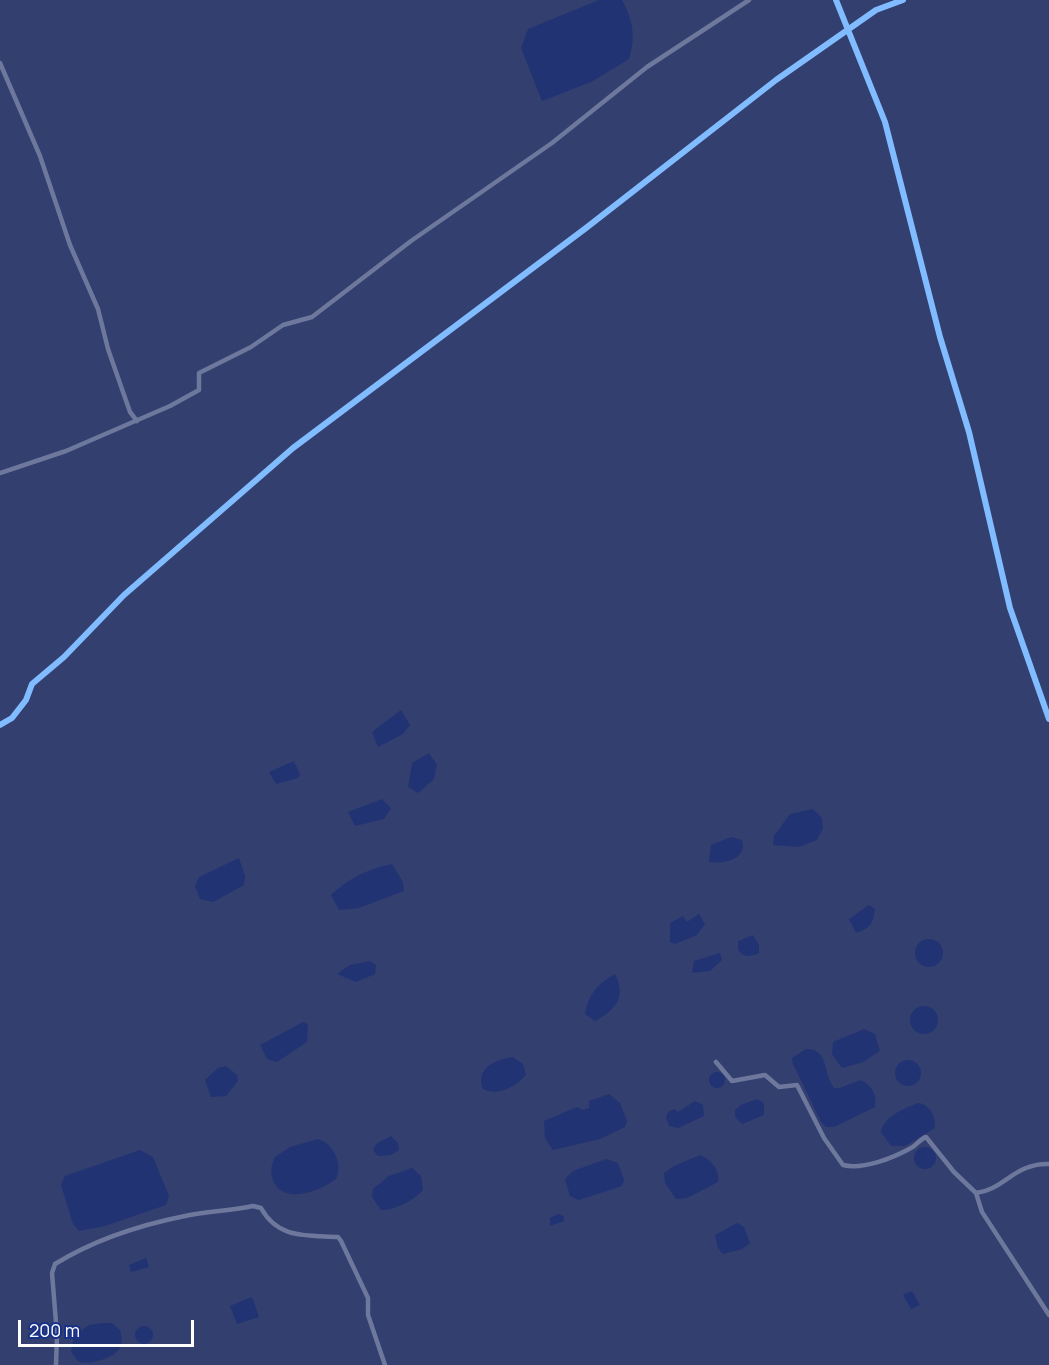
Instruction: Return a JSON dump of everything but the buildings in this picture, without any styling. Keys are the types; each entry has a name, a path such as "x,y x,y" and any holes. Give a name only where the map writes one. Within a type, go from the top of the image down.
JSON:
{"street":[{"path":"0,473 66,451 137,421 199,390 199,373 250,347 283,325 312,317 411,241 552,143 647,67 749,0"},
{"path":"836,0 885,122 940,337 969,432 1010,608 1049,719"},
{"path":"0,725 12,718 26,700 32,684 64,657 124,595 293,448 586,228 705,133 849,28 876,10 903,0"},
{"path":"0,63 40,156 70,245 98,309 108,349 130,412 137,421"},
{"path":"716,1062 732,1081 765,1075 779,1087 797,1085 824,1138 843,1165 854,1167 863,1165 911,1148 926,1137 948,1165 976,1193 982,1212 1049,1315"},
{"path":"976,1193 987,1192 1032,1163 1049,1164"},
{"path":"56,1365 57,1335 52,1274 55,1264 93,1243 133,1230 185,1216 253,1206 261,1208 271,1224 281,1230 338,1237 368,1298 369,1315 385,1365"}],"water":[{"path":"599,0 622,0 632,29 629,59 591,82 542,101 521,48 528,29"},
{"path":"401,710 410,725 403,734 378,747 372,732"},
{"path":"429,753 437,765 434,779 418,793 408,787 412,763"},
{"path":"294,761 300,775 298,778 276,784 269,772"},
{"path":"382,799 391,808 384,819 355,826 348,812"},
{"path":"813,809 822,818 823,828 817,840 799,847 773,845 774,836 790,814"},
{"path":"731,837 742,840 743,847 738,856 727,861 709,862 711,845"},
{"path":"239,858 245,876 244,885 213,902 200,899 195,886 199,877"},
{"path":"392,864 403,882 404,891 359,908 339,910 331,895 359,875"},
{"path":"869,905 875,909 872,922 868,927 856,933 849,919"},
{"path":"699,914 705,924 697,935 675,944 670,942 670,923 683,916 687,922"},
{"path":"753,935 759,945 759,953 745,956 738,950 738,941"},
{"path":"929,939 939,943 943,953 939,963 929,967 919,963 915,953 919,943"},
{"path":"720,953 722,960 710,971 692,973 694,961"},
{"path":"370,961 376,965 375,974 356,982 337,974 350,965"},
{"path":"615,974 620,990 617,1002 613,1008 595,1021 585,1014 591,995 604,981"},
{"path":"924,1006 934,1010 938,1020 934,1030 924,1034 914,1030 910,1020 914,1010"},
{"path":"303,1022 308,1024 307,1042 277,1062 267,1059 260,1045"},
{"path":"864,1029 875,1034 880,1051 863,1062 842,1068 832,1054 833,1042"},
{"path":"806,1049 819,1053 822,1057 834,1088 860,1080 868,1084 873,1090 875,1107 834,1127 826,1127 821,1122 793,1064 792,1058"},
{"path":"513,1057 523,1064 526,1075 505,1090 494,1092 483,1089 482,1076 488,1066"},
{"path":"908,1060 918,1063 921,1073 918,1083 908,1086 898,1083 895,1073 898,1063"},
{"path":"226,1066 237,1075 238,1081 226,1096 211,1097 205,1080 218,1068"},
{"path":"717,1072 723,1074 725,1080 723,1086 717,1088 711,1086 709,1080 711,1074"},
{"path":"609,1094 620,1103 627,1121 625,1127 600,1139 553,1150 545,1138 544,1121 577,1107 583,1110 589,1108 589,1101"},
{"path":"757,1099 764,1103 764,1115 742,1124 735,1117 735,1110"},
{"path":"695,1101 703,1105 704,1116 678,1128 669,1126 666,1117 668,1112 674,1109 678,1112"},
{"path":"918,1103 926,1106 931,1112 935,1128 905,1146 891,1146 881,1132 883,1126 890,1117"},
{"path":"391,1136 398,1143 399,1150 391,1155 378,1156 373,1150 376,1144"},
{"path":"318,1139 329,1145 336,1155 338,1173 336,1179 321,1188 302,1194 285,1192 278,1188 271,1174 275,1157 290,1147"},
{"path":"925,1147 935,1154 936,1158 929,1168 925,1169 915,1162 914,1158 921,1148"},
{"path":"140,1150 153,1157 169,1196 166,1205 105,1226 79,1231 73,1224 61,1185 65,1176"},
{"path":"700,1155 714,1166 718,1173 718,1182 687,1198 676,1199 665,1183 664,1173"},
{"path":"606,1159 618,1163 624,1180 622,1186 579,1200 570,1196 565,1179 573,1171"},
{"path":"412,1168 421,1176 423,1190 404,1204 392,1209 381,1210 372,1197 373,1189 389,1176"},
{"path":"558,1214 564,1216 564,1221 550,1226 550,1218"},
{"path":"737,1223 744,1227 750,1243 742,1249 723,1254 718,1248 715,1235"},
{"path":"146,1258 149,1267 131,1272 129,1265"},
{"path":"912,1291 920,1305 911,1309 903,1295"},
{"path":"252,1297 259,1317 237,1324 230,1306"},
{"path":"112,1323 120,1330 122,1342 119,1350 103,1360 79,1362 71,1352 74,1336 89,1325"},
{"path":"144,1326 150,1329 153,1335 150,1341 144,1344 138,1341 135,1335 138,1329"}],"cycle path":[{"path":"836,0 885,122 940,337 969,432 1010,608 1049,719"},
{"path":"0,725 12,718 26,700 32,684 64,657 124,595 293,448 586,228 776,80 876,10 903,0"}]}
